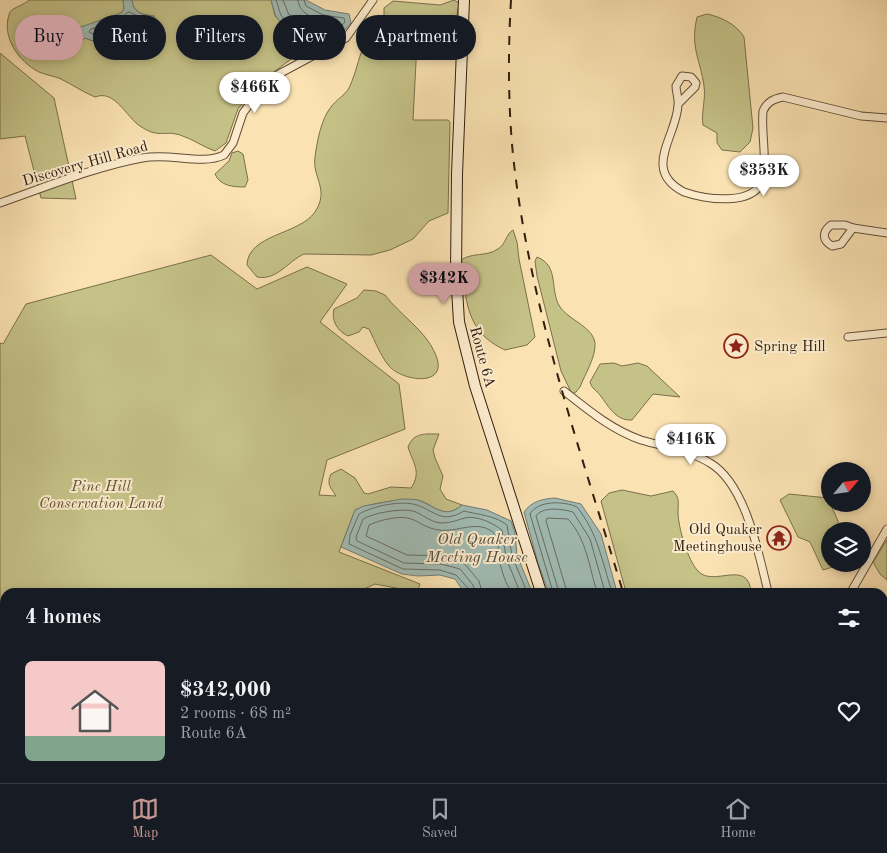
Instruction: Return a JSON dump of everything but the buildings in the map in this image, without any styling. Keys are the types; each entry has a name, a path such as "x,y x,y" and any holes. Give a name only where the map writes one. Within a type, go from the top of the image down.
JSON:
{"main road":[{"name":"Route 6A","path":"464,0 457,165 456,272 459,322 475,386 540,588"}],"street":[{"name":"Discovery Hill Road","path":"0,203 141,158 181,156 201,161 224,155 233,143 243,113 262,87 284,70 337,45 346,38 372,0"},
{"path":"679,103 663,159 666,176 677,189 684,192 729,199 750,194 761,183 764,167 762,111 766,104 774,99 783,97 861,116 887,118"},
{"path":"853,228 887,233"},
{"path":"848,337 887,333"},
{"path":"564,391 614,429 640,440 690,453 712,463 738,495 749,518 767,588"},
{"path":"853,588 887,529"}],"green space":[{"path":"29,0 123,0 124,9 121,13 116,15 93,15 93,23 83,27 83,15 15,15 15,50 10,39 8,21 10,12"},
{"path":"132,0 271,0 275,15 273,15 273,60 290,60 260,82 238,109 226,143 215,151 180,135 146,130 135,122 114,100 102,96 95,97 61,79 39,72 23,60 83,60 83,39 85,38 93,41 93,60 166,60 166,15 142,14 136,11"},
{"path":"454,0 459,3 457,15 384,15 384,8 393,1 440,5"},
{"path":"707,14 728,22 737,28 744,37 753,128 750,142 740,152 722,150 717,143 717,133 703,125 704,86 696,53 695,28 697,17"},
{"path":"0,53 54,98 76,199 41,198 25,136 0,139"},
{"path":"359,60 416,60 413,120 448,120 450,122 448,213 429,221 413,239 390,250 371,255 304,254 271,276 257,277 247,265 250,255 256,247 308,220 319,204 321,190 315,164 318,138 328,112 349,88"},
{"path":"238,151 243,154 248,180 245,187 224,183 215,174 229,161 232,153"},
{"path":"513,230 517,242 535,337 527,345 505,350 492,343 475,324 470,313 464,288 461,260 498,249"},
{"name":"Pine Hill Conservation Land","path":"211,255 257,289 307,267 347,284 320,322 399,384 405,429 327,460 319,495 336,496 329,481 331,474 341,469 355,478 364,493 368,494 391,487 411,488 416,472 408,447 410,442 420,435 439,434 433,450 443,476 440,489 446,499 462,505 449,512 438,510 422,501 402,500 376,503 355,510 339,552 420,584 418,588 396,588 375,584 366,588 0,588 0,343 3,344 26,304"},
{"path":"537,257 549,266 560,307 590,332 595,343 592,360 580,387 572,394 561,371 537,276 535,261"},
{"path":"364,290 376,291 385,295 425,337 435,353 438,364 437,372 431,377 423,379 404,376 389,366 369,329 363,327 359,332 348,336 338,328 333,317 334,309 357,298"},
{"path":"614,363 622,366 638,363 647,366 680,397 653,394 632,420 626,420 617,416 590,382 600,364"},
{"path":"622,490 651,496 673,491 678,498 678,518 682,535 694,566 704,575 712,577 737,575 744,577 750,588 625,588 601,501 609,493"},
{"path":"789,494 821,497 821,512 834,512 838,522 821,522 821,566 810,542 798,537 780,500"},
{"path":"887,540 887,580 880,574 873,562"}],"water":[{"path":"123,0 132,0 136,11 148,15 115,15 121,13 124,9"},
{"path":"271,0 306,0 325,10 349,14 351,23 346,29 346,15 276,15"},
{"path":"93,23 93,41 85,38 83,40 83,26"},
{"path":"555,498 581,504 601,534 616,588 547,588 524,512 530,505"},
{"name":"Old Quaker Meeting House","path":"412,499 445,512 462,505 487,510 511,521 515,533 517,555 530,588 461,588 455,579 440,575 418,576 402,574 341,547 355,510 364,506"}],"railway":[{"path":"511,0 509,39 511,136 521,211 531,266 558,376 622,588"}],"place":[{"name":"Spring Hill","path":"736,346"},
{"name":"Old Quaker Meetinghouse","path":"779,538"}]}
